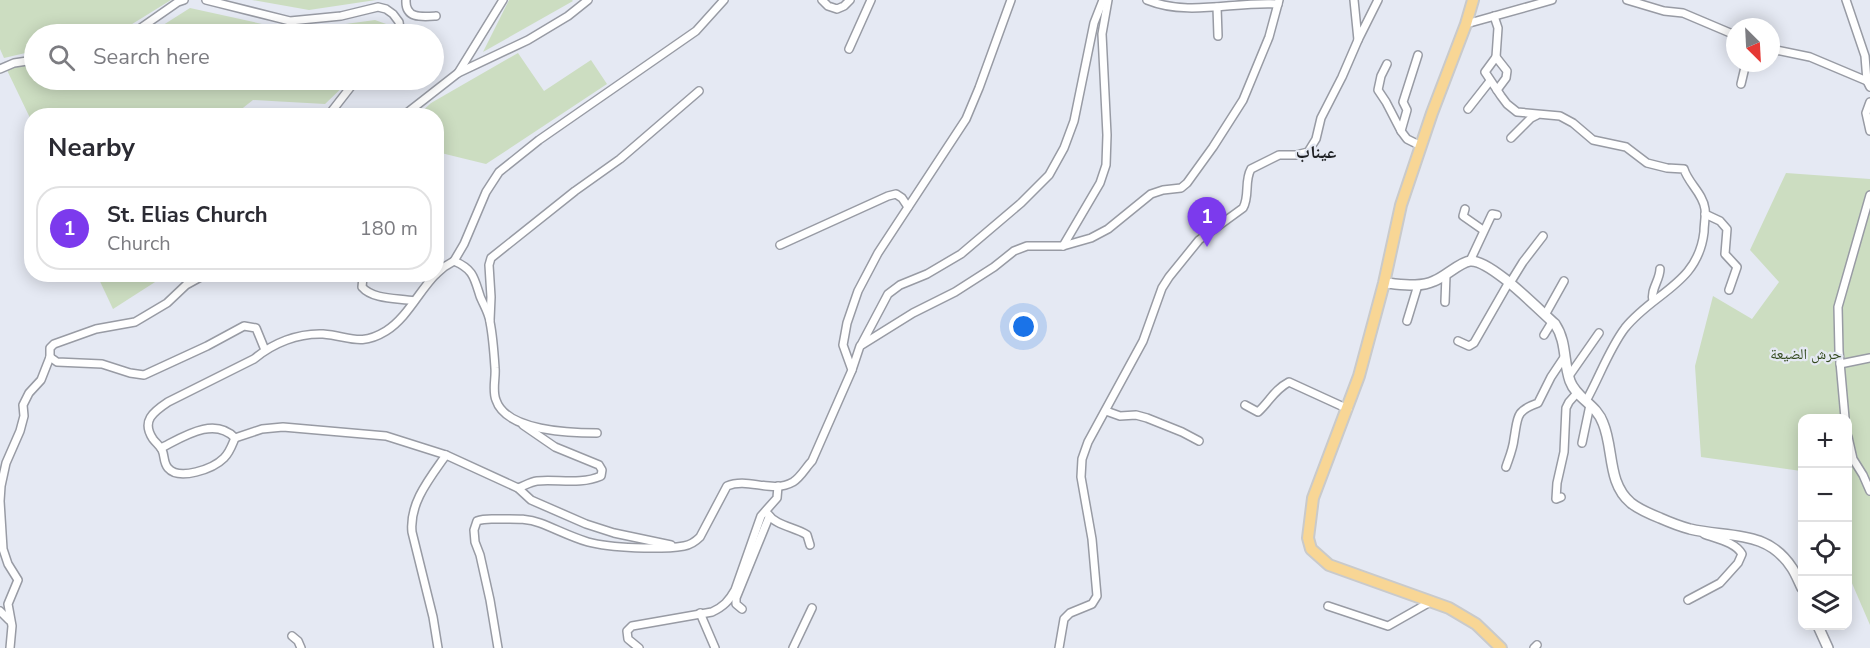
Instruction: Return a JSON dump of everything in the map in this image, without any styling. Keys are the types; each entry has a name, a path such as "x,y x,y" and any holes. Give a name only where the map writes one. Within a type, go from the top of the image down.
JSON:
{"main road":[{"path":"1473,0 1434,105 1401,205 1364,359 1348,409 1313,498 1308,538 1311,549 1323,562 1461,614 1476,624 1501,648"}],"street":[{"path":"147,24 184,0"},
{"path":"206,0 290,21 341,16 378,7 393,14 399,24"},
{"path":"406,0 407,10 412,15 436,16"},
{"path":"458,73 503,0"},
{"path":"444,84 458,73 528,40 568,16 588,0"},
{"path":"444,267 454,261 464,244 486,192 499,172 540,140 696,31 724,0"},
{"path":"822,0 828,6 840,9"},
{"path":"840,9 843,0"},
{"path":"840,9 850,0"},
{"path":"849,49 871,0"},
{"path":"852,370 843,345 851,309 864,277 966,119 1011,0"},
{"path":"1063,246 1101,183 1106,165 1107,135 1102,34 1106,0"},
{"path":"498,648 483,567 475,542 474,530 477,521 485,518 522,519 590,542 609,546 660,548 685,546 694,543 700,537 727,486 735,482 778,486 796,480 812,460 852,370 860,346 888,294 897,287 933,271 961,254 1049,175 1064,148 1074,121 1094,23 1106,0"},
{"path":"860,346 913,313 955,292 1014,251 1027,246 1063,246 1077,243 1101,233 1151,194 1181,188 1187,183 1243,100 1269,37 1279,2 1217,7 1174,7 1147,0"},
{"path":"1354,0 1358,40"},
{"path":"1059,648 1064,619 1070,613 1092,604 1097,596 1092,539 1082,487 1081,468 1088,442 1146,336 1162,288 1198,240 1243,208 1246,200 1248,173 1251,169 1279,155 1308,152 1316,139 1321,118 1378,0"},
{"path":"1466,24 1549,0"},
{"path":"1627,0 1683,13 1726,31"},
{"path":"1780,51 1810,57 1868,84 1864,56 1846,0"},
{"path":"1217,7 1218,36"},
{"path":"1494,16 1498,28 1496,57 1485,72 1507,104 1517,112 1560,116 1573,123 1593,140 1626,147 1647,164 1684,169 1686,177 1697,189 1705,207 1703,238 1693,266 1682,280 1653,301 1623,330 1609,355 1588,403 1582,442"},
{"path":"1401,130 1407,110 1403,102 1418,55"},
{"path":"1496,57 1507,71 1506,78 1497,90"},
{"path":"0,69 24,62"},
{"path":"1387,64 1378,90 1407,139 1421,146"},
{"path":"1741,84 1744,72"},
{"path":"1468,109 1490,81"},
{"path":"334,108 348,90"},
{"path":"413,108 436,90"},
{"path":"518,488 536,481 592,480 601,476 602,470 599,465 555,447 500,408 496,400 496,370 490,320 489,265 491,258 575,191 620,159 699,91"},
{"path":"1870,102 1866,113 1870,131"},
{"path":"1511,138 1531,118 1540,114"},
{"path":"780,245 888,196 896,194 908,207"},
{"path":"1845,414 1838,307 1870,195"},
{"path":"1465,209 1463,216 1484,230"},
{"path":"1470,261 1492,214 1497,215"},
{"path":"1705,214 1720,221 1726,229 1725,254 1737,267 1729,290"},
{"path":"1458,341 1472,345 1509,283 1543,236"},
{"path":"454,261 464,265 472,273 490,320"},
{"path":"1384,283 1418,285 1435,281 1470,261 1482,262 1549,319 1561,334 1569,376 1577,393 1599,415 1604,424 1615,478 1628,500 1645,512 1734,545 1742,554 1738,563 1720,583 1688,600"},
{"path":"1653,301 1651,295 1660,269"},
{"path":"1445,302 1446,274"},
{"path":"1544,335 1564,281"},
{"path":"10,648 12,633 8,604 18,580 8,564 3,549 1,486 6,463 20,431 24,416 23,405 29,393 41,380 50,357 49,351 54,345 96,329 135,321 167,303 191,282"},
{"path":"362,282 362,287 366,292 374,295 414,301"},
{"path":"235,438 231,449 223,459 194,472 177,474 169,470 165,464 161,448 149,432 148,423 156,410 285,340 313,334 326,334 355,340 369,338 387,330 404,315 429,282"},
{"path":"1407,321 1418,285"},
{"path":"50,357 57,362 102,364 144,375 244,326 256,328 265,350"},
{"path":"1569,376 1599,333"},
{"path":"1506,467 1515,439 1515,426 1519,413 1538,403 1565,356"},
{"path":"1840,364 1870,358"},
{"path":"1245,405 1258,412 1280,387 1289,382 1348,409"},
{"path":"1561,497 1556,499 1564,452 1566,408 1577,393"},
{"path":"1106,411 1120,416 1136,415 1148,418 1198,441"},
{"path":"509,416 551,431 597,433"},
{"path":"235,438 262,429 283,427 386,436 446,455 518,488 531,500 586,524 614,533 674,546"},
{"path":"161,448 186,435 209,429 226,430 235,438"},
{"path":"438,648 411,522 415,506 446,455"},
{"path":"1852,455 1870,491"},
{"path":"639,648 628,639 627,631 632,626 712,612 729,600 735,590 761,516 777,498 778,486"},
{"path":"742,609 736,604 736,598 769,517 768,508"},
{"path":"769,517 801,531 807,536 810,545"},
{"path":"1690,529 1747,536 1765,543 1792,567 1798,578"},
{"path":"1328,606 1388,626 1432,602"},
{"path":"793,648 812,608"},
{"path":"0,611 11,622"},
{"path":"700,613 715,648"},
{"path":"1820,630 1828,648"},
{"path":"292,636 301,648"}],"green space":[{"path":"0,0 171,0 132,24 24,24 24,53 4,58 0,49"},
{"path":"252,0 376,0 309,10"},
{"path":"509,0 572,0 573,1 483,52"},
{"path":"190,8 262,24 165,24"},
{"path":"375,20 386,24 346,24"},
{"path":"518,53 544,91 591,60 607,84 486,164 444,154 444,108 426,108"},
{"path":"24,65 24,90 340,90 325,104 253,100 243,108 25,108 5,66"},
{"name":"حرش الضيعة","path":"1786,173 1870,179 1870,625 1852,583 1852,414 1798,414 1798,471 1701,457 1695,366 1713,296 1752,319 1779,282 1750,250"},
{"path":"100,282 155,282 113,309"}],"place":[{"name":"St. Elias Church","path":"1207,247"}],"district":[{"name":"عيناب","path":"1316,152"}]}
